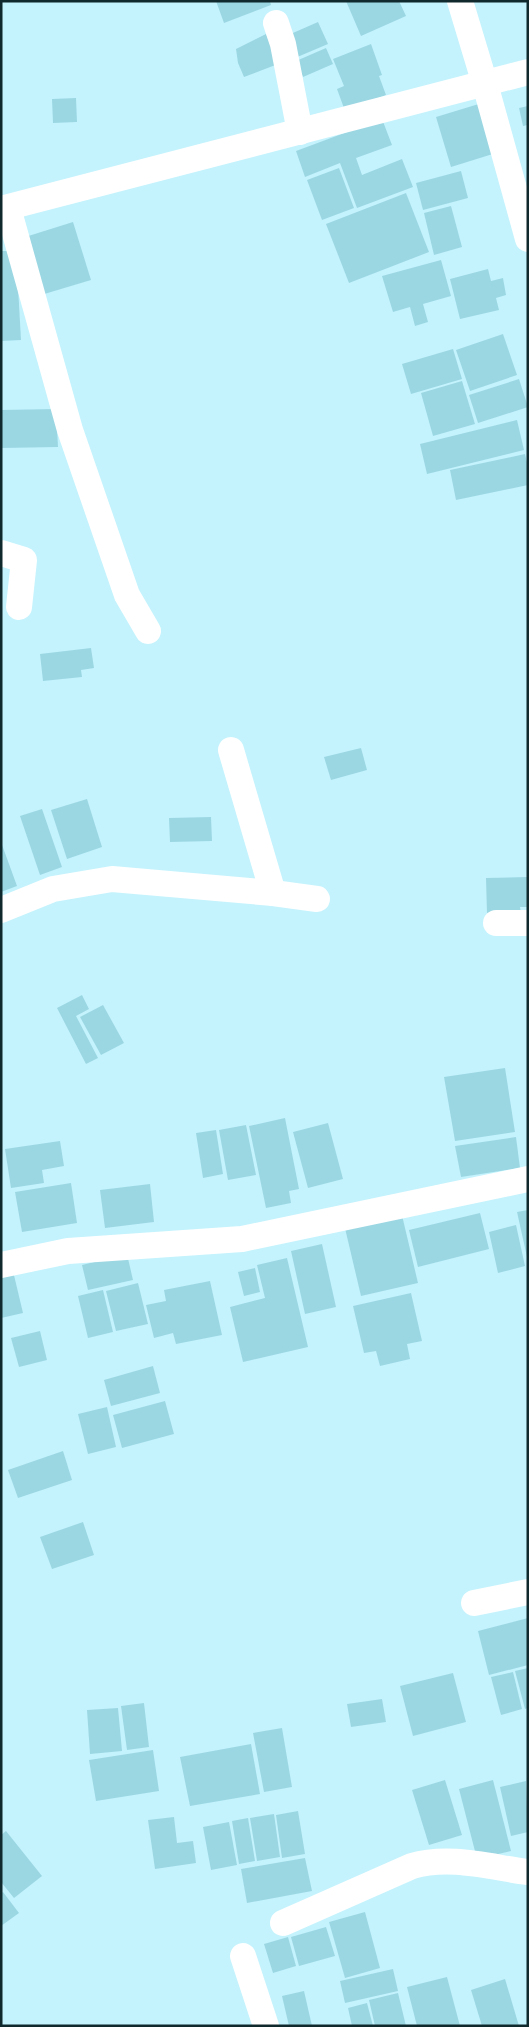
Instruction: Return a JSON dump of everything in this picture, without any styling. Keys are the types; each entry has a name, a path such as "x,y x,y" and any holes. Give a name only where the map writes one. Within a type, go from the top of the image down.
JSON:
{"street":[{"path":"460,1 528,239"},
{"path":"276,23 283,44 300,132"},
{"path":"148,631 128,595 70,430 4,208 528,72"},
{"path":"1,553 24,560 19,607"},
{"path":"231,750 273,893"},
{"path":"1,910 53,889 112,879 273,893 318,899"},
{"path":"496,923 528,923"},
{"path":"1,1265 68,1251 242,1239 528,1179"},
{"path":"474,1603 528,1592"},
{"path":"283,1923 412,1866 426,1862 450,1860 528,1872"},
{"path":"243,1956 266,2026"}],"building":[{"path":"216,1 270,1 271,5 224,23"},
{"path":"346,1 399,1 406,16 361,36"},
{"path":"318,22 328,44 295,58 286,36"},
{"path":"266,34 278,64 244,77 238,63 236,49"},
{"path":"371,44 382,75 379,76 386,95 345,111 337,89 344,86 333,59"},
{"path":"326,48 333,64 303,77 296,61"},
{"path":"76,98 77,122 53,123 52,99"},
{"path":"482,103 496,153 451,167 436,117"},
{"path":"528,106 528,125 523,126 519,108"},
{"path":"382,119 392,145 356,158 362,175 402,159 413,187 357,208 340,163 305,177 296,151"},
{"path":"339,168 354,208 322,220 307,180"},
{"path":"461,171 468,198 423,210 416,183"},
{"path":"406,193 429,252 349,283 326,224"},
{"path":"451,206 462,247 434,255 424,213"},
{"path":"73,222 91,280 41,295 22,238"},
{"path":"1,251 16,251 21,340 1,341"},
{"path":"441,260 451,296 423,304 428,322 415,326 410,307 393,312 382,276"},
{"path":"488,269 491,281 503,278 506,295 496,298 499,310 460,319 450,279"},
{"path":"503,334 517,375 470,391 456,350"},
{"path":"453,349 462,379 411,394 402,364"},
{"path":"519,379 528,407 478,423 469,395"},
{"path":"462,381 475,424 433,436 421,393"},
{"path":"56,409 58,447 1,448 1,410"},
{"path":"517,420 524,450 427,474 420,444"},
{"path":"525,454 528,467 528,485 456,500 450,470"},
{"path":"91,648 94,668 81,670 82,677 43,681 40,654"},
{"path":"361,748 367,770 331,780 324,757"},
{"path":"87,799 102,847 67,859 51,810"},
{"path":"42,809 62,867 40,875 20,816"},
{"path":"211,817 212,841 170,842 169,818"},
{"path":"1,842 17,886 1,892"},
{"path":"528,877 528,907 520,907 521,913 487,913 486,878"},
{"path":"82,995 89,1009 76,1016 98,1058 86,1064 57,1008"},
{"path":"103,1005 124,1043 101,1055 80,1017"},
{"path":"505,1068 515,1132 455,1141 444,1077"},
{"path":"285,1118 299,1189 289,1191 291,1203 266,1208 249,1126"},
{"path":"328,1123 343,1179 308,1188 293,1132"},
{"path":"246,1125 256,1175 228,1180 219,1130"},
{"path":"216,1130 223,1174 203,1178 196,1133"},
{"path":"516,1137 520,1168 461,1177 455,1146"},
{"path":"60,1141 64,1166 42,1170 44,1183 11,1188 5,1149"},
{"path":"71,1183 77,1223 22,1232 15,1192"},
{"path":"150,1184 154,1222 105,1228 100,1190"},
{"path":"528,1210 528,1257 527,1257 517,1212"},
{"path":"401,1211 418,1283 361,1296 344,1224"},
{"path":"480,1213 489,1249 418,1267 409,1230"},
{"path":"516,1225 525,1266 498,1273 489,1232"},
{"path":"322,1244 336,1307 305,1314 291,1251"},
{"path":"127,1254 133,1280 88,1290 82,1265"},
{"path":"287,1258 308,1347 243,1362 230,1307 265,1298 257,1265"},
{"path":"255,1268 260,1292 244,1296 238,1272"},
{"path":"13,1271 23,1313 1,1318 1,1274"},
{"path":"210,1281 222,1335 176,1344 173,1333 154,1338 146,1305 166,1301 164,1290"},
{"path":"138,1283 148,1324 116,1331 106,1291"},
{"path":"103,1290 113,1332 88,1338 78,1296"},
{"path":"411,1293 422,1341 407,1344 410,1359 380,1366 376,1351 364,1353 353,1306"},
{"path":"40,1331 47,1360 19,1367 11,1338"},
{"path":"153,1366 160,1393 111,1406 104,1380"},
{"path":"165,1401 174,1434 122,1448 113,1415"},
{"path":"107,1407 116,1447 88,1454 78,1414"},
{"path":"63,1451 72,1480 18,1498 8,1470"},
{"path":"83,1522 94,1555 52,1569 40,1537"},
{"path":"528,1618 528,1665 489,1675 478,1631"},
{"path":"528,1668 528,1708 525,1709 515,1671"},
{"path":"513,1672 522,1709 501,1715 491,1677"},
{"path":"453,1673 466,1722 413,1736 400,1686"},
{"path":"382,1699 386,1722 351,1727 347,1704"},
{"path":"144,1703 149,1747 127,1750 121,1706"},
{"path":"118,1708 122,1751 90,1754 87,1710"},
{"path":"282,1728 292,1787 264,1792 253,1733"},
{"path":"251,1744 260,1794 190,1806 180,1757"},
{"path":"153,1750 159,1791 96,1801 89,1760"},
{"path":"445,1780 462,1835 429,1845 412,1790"},
{"path":"493,1780 511,1851 477,1859 459,1789"},
{"path":"526,1781 528,1832 511,1836 500,1787"},
{"path":"298,1811 305,1854 282,1858 276,1815"},
{"path":"274,1814 280,1857 257,1861 250,1818"},
{"path":"174,1817 177,1843 193,1841 196,1863 155,1869 148,1820"},
{"path":"248,1818 255,1861 239,1864 232,1821"},
{"path":"229,1822 237,1865 211,1870 203,1827"},
{"path":"6,1831 42,1876 14,1898 1,1882 1,1835"},
{"path":"305,1858 312,1891 247,1903 241,1869"},
{"path":"3,1892 19,1913 1,1926 1,1893"},
{"path":"365,1912 380,1968 345,1978 329,1922"},
{"path":"326,1927 335,1956 299,1966 291,1937"},
{"path":"288,1937 296,1966 273,1973 264,1944"},
{"path":"393,1969 398,1991 345,2003 340,1981"},
{"path":"447,1977 460,2026 417,2026 407,1987"},
{"path":"505,1979 519,2026 482,2026 471,1990"},
{"path":"304,1991 312,2026 289,2026 282,1996"},
{"path":"398,1993 406,2026 375,2026 369,2000"},
{"path":"367,2003 373,2026 352,2026 348,2008"}]}
